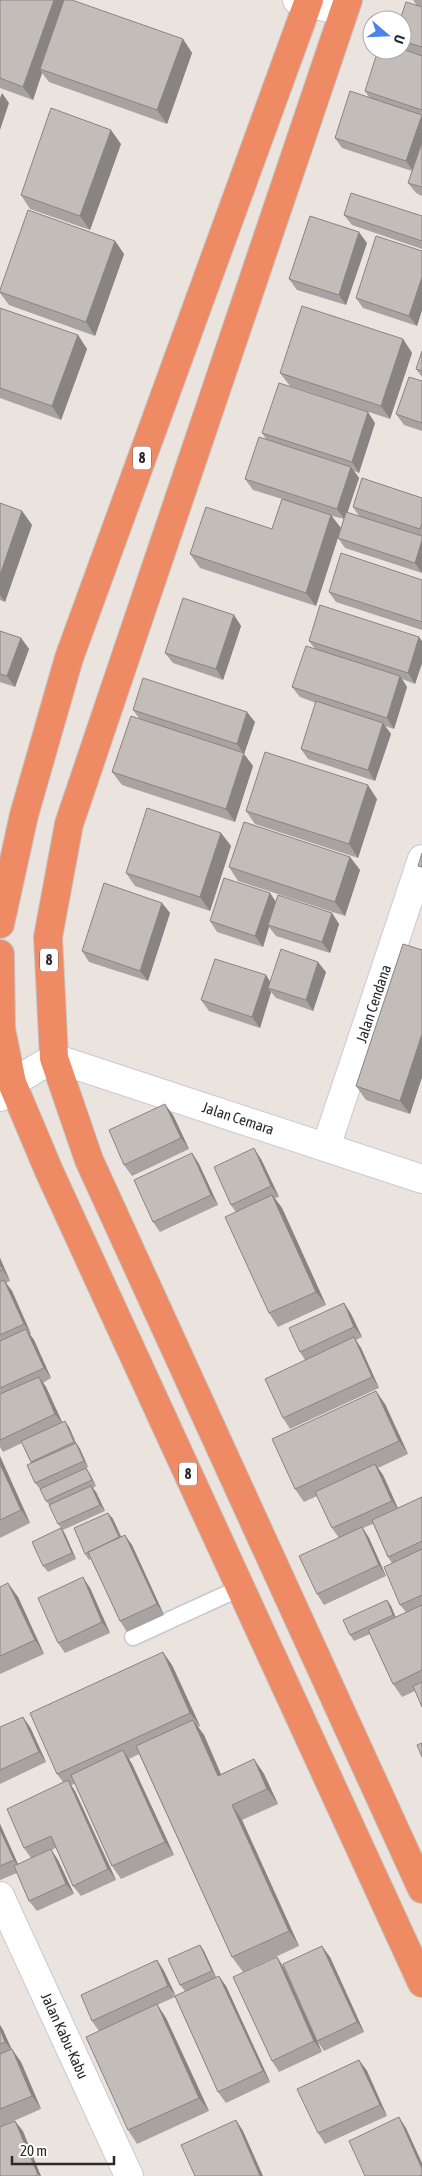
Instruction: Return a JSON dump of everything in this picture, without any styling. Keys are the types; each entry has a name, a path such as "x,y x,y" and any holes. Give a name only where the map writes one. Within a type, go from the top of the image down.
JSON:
{"highway":[{"name":"8","path":"0,924 24,815 69,658 305,1"},
{"name":"8","path":"346,6 70,824 48,937 54,1058 89,1160 422,1889"},
{"name":"8","path":"0,954 1,1029 6,1090 49,1171 422,1982"}],"street":[{"path":"305,1 346,6"},
{"name":"Jalan Cendana","path":"326,1148 422,859"},
{"path":"6,1090 54,1058"},
{"name":"Jalan Cemara","path":"54,1058 422,1179"},
{"name":"Jalan Kabu-Kabu","path":"0,1896 129,2176"}],"lane":[{"path":"133,1637 240,1588"}],"building":[{"path":"0,0 54,0 23,87 0,78"},
{"path":"64,0 72,0 183,39 157,110 40,69"},
{"path":"406,2 422,7 422,47 412,44 412,10 403,10"},
{"path":"412,52 422,56 422,110 365,91 375,60 412,60"},
{"path":"350,91 422,115 406,161 335,138"},
{"path":"51,108 111,130 80,216 21,195"},
{"path":"422,142 422,187 408,183"},
{"path":"351,193 422,216 422,241 344,215"},
{"path":"28,210 115,241 86,322 0,292"},
{"path":"310,216 359,232 339,295 289,279"},
{"path":"376,236 422,251 422,277 409,316 356,298"},
{"path":"302,306 403,339 381,406 280,373"},
{"path":"0,308 78,335 52,406 0,388"},
{"path":"422,351 422,371 416,369"},
{"path":"409,377 422,381 422,423 396,414"},
{"path":"279,383 368,412 352,462 262,433"},
{"path":"259,437 351,467 337,509 245,479"},
{"path":"362,478 422,498 422,523 420,529 353,507"},
{"path":"282,499 331,515 306,593 190,554 206,507 272,529"},
{"path":"0,503 22,511 0,575"},
{"path":"346,512 422,536 415,563 338,538"},
{"path":"341,553 422,580 422,622 329,592"},
{"path":"183,598 234,615 216,669 165,653"},
{"path":"320,605 419,637 408,673 309,641"},
{"path":"0,631 21,638 7,676 0,674"},
{"path":"306,646 400,676 387,718 292,687"},
{"path":"143,678 247,712 237,744 133,710"},
{"path":"316,701 383,723 368,770 301,749"},
{"path":"131,716 244,753 226,809 112,772"},
{"path":"265,752 368,785 349,844 246,811"},
{"path":"147,808 221,833 200,897 126,873"},
{"path":"244,822 350,857 335,902 229,867"},
{"path":"422,853 422,867 418,866"},
{"path":"224,878 270,893 255,936 210,921"},
{"path":"104,883 162,903 140,971 82,951"},
{"path":"278,895 332,913 322,942 268,925"},
{"path":"403,944 422,950 422,1034 400,1101 356,1086"},
{"path":"281,949 318,962 306,1000 268,988"},
{"path":"215,959 266,975 252,1017 201,1000"},
{"path":"165,1104 181,1138 124,1165 109,1130"},
{"path":"254,1148 271,1186 231,1205 214,1167"},
{"path":"192,1153 211,1195 153,1222 134,1180"},
{"path":"272,1195 316,1292 269,1313 225,1217"},
{"path":"4,1280 24,1324 0,1335 0,1282"},
{"path":"344,1303 354,1327 300,1352 289,1328"},
{"path":"26,1329 44,1368 0,1388 0,1341"},
{"path":"354,1337 372,1377 283,1418 265,1379"},
{"path":"39,1377 55,1414 0,1440 0,1394"},
{"path":"376,1391 399,1441 295,1489 272,1439"},
{"path":"65,1421 74,1442 31,1462 21,1441"},
{"path":"76,1443 84,1461 35,1483 27,1465"},
{"path":"0,1464 21,1510 0,1520"},
{"path":"375,1464 392,1501 332,1528 315,1492"},
{"path":"86,1468 92,1480 46,1501 40,1489"},
{"path":"91,1486 100,1505 58,1524 49,1505"},
{"path":"422,1497 422,1541 388,1557 372,1520"},
{"path":"108,1513 119,1537 85,1554 74,1528"},
{"path":"362,1527 379,1565 317,1594 299,1556"},
{"path":"61,1528 72,1553 43,1566 32,1542"},
{"path":"125,1535 157,1604 120,1621 88,1552"},
{"path":"422,1549 422,1595 400,1605 384,1567"},
{"path":"83,1577 102,1622 58,1643 38,1598"},
{"path":"8,1583 35,1640 0,1656 0,1587"},
{"path":"387,1600 393,1615 350,1635 343,1620"},
{"path":"422,1605 422,1670 393,1684 368,1630"},
{"path":"163,1652 190,1713 57,1774 30,1713"},
{"path":"422,1682 422,1707 413,1686"},
{"path":"23,1717 39,1752 0,1770 0,1727"},
{"path":"193,1720 218,1776 254,1759 267,1789 232,1805 289,1931 232,1957 136,1746"},
{"path":"422,1743 422,1757 417,1745"},
{"path":"123,1750 165,1842 112,1866 71,1775"},
{"path":"68,1780 108,1869 73,1886 51,1836 24,1848 7,1809"},
{"path":"0,1830 14,1860 0,1866"},
{"path":"51,1849 66,1884 29,1901 14,1866"},
{"path":"200,1945 212,1971 180,1985 168,1959"},
{"path":"322,1946 357,2022 317,2041 283,1964"},
{"path":"277,1957 314,2041 272,2061 233,1977"},
{"path":"157,1960 168,1986 92,2021 81,1995"},
{"path":"219,1976 263,2071 218,2092 175,1996"},
{"path":"157,2004 199,2098 128,2130 86,2037"},
{"path":"0,2029 5,2042 0,2044"},
{"path":"12,2049 32,2096 0,2109 0,2054"},
{"path":"359,2060 380,2105 318,2133 297,2089"},
{"path":"399,2117 422,2169 422,2175 365,2176 349,2141"},
{"path":"236,2120 260,2176 195,2176 181,2145"},
{"path":"15,2121 38,2175 0,2176 0,2127"}]}
